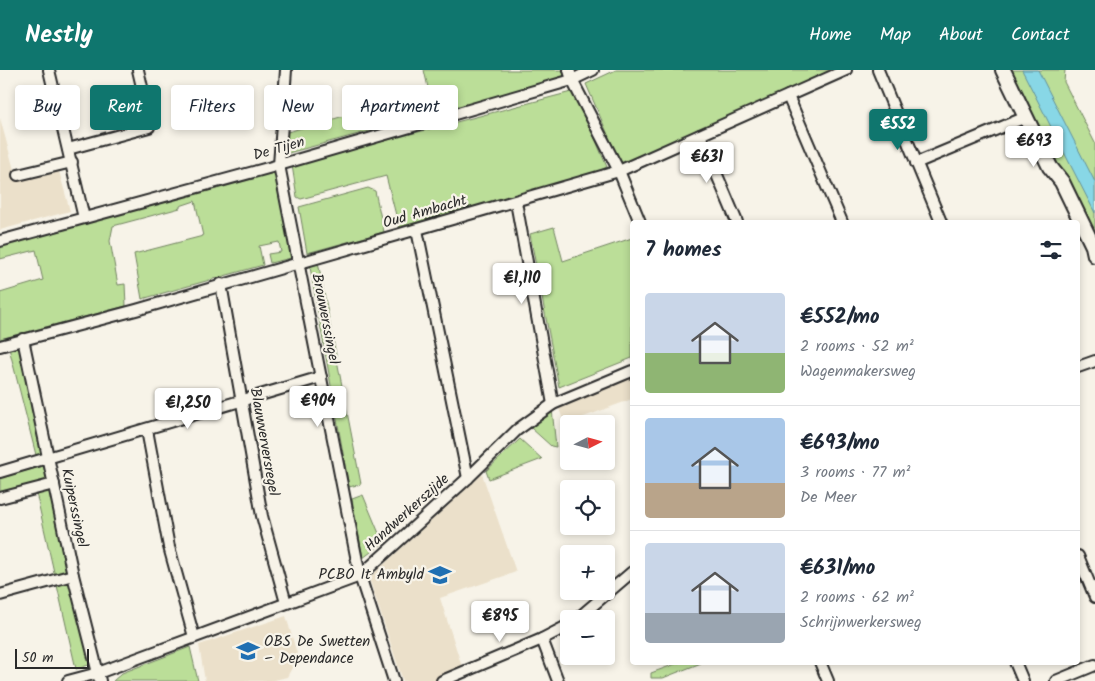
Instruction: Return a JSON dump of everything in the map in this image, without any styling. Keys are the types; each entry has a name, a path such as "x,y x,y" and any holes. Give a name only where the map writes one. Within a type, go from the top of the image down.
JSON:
{"street":[{"path":"49,70 84,218"},
{"path":"68,149 149,127 150,121 138,70"},
{"name":"Brouwerssingel","path":"286,70 279,165 360,576 394,681"},
{"name":"De Tijen","path":"0,241 279,165 571,75 593,70"},
{"name":"Oud Ambacht","path":"0,346 417,230 619,171 846,70"},
{"path":"878,70 939,220"},
{"path":"1003,70 1050,167 1062,182 1079,220"},
{"path":"571,75 619,171 639,220"},
{"path":"788,96 841,220"},
{"path":"916,163 1026,117"},
{"path":"700,135 736,220"},
{"path":"18,175 72,162"},
{"path":"516,202 553,404"},
{"path":"1080,223 1095,255"},
{"path":"417,230 468,478"},
{"name":"Blauwverversregel","path":"221,284 262,516 286,603"},
{"name":"Kuiperssingel","path":"23,339 72,575 99,677"},
{"path":"1080,366 1095,361"},
{"name":"Handwerkerszijde","path":"68,681 99,677 194,637 360,576 468,478 517,430 553,404 630,372"},
{"path":"0,472 321,377"},
{"path":"147,430 169,547 194,637"},
{"path":"0,498 54,484"},
{"path":"1080,559 1091,575 1095,597"},
{"path":"588,610 630,574"},
{"path":"0,595 72,575"},
{"path":"442,681 560,630"},
{"path":"542,639 558,681"},
{"path":"1056,681 1095,664"},
{"path":"821,665 828,681"},
{"path":"1016,665 1023,681"}],"shaded area":[{"path":"0,118 17,181 59,171 70,211 0,230"},
{"path":"630,371 630,400 589,415 561,415 555,399"},
{"name":"PCBO It Ambyld","path":"482,474 516,572 440,598 463,670 439,681 403,681 369,578"},
{"name":"OBS De Swetten – Dependance","path":"286,616 298,657 287,677 271,681 205,681 199,645"}],"green space":[{"path":"424,70 566,70 569,77 458,107 458,85 427,85"},
{"path":"616,70 837,70 622,167 586,84"},
{"path":"1011,70 1065,70 1064,82 1095,143 1095,238"},
{"path":"575,91 607,167 583,178 399,227 386,176 301,199 297,197 292,165 426,130 458,130 458,122"},
{"path":"342,117 342,130 373,130 281,155 284,133 295,130 332,130 332,119"},
{"path":"275,170 291,258 270,263 268,254 281,252 279,242 259,246 263,265 142,299 134,254 203,236 195,201 180,206 180,208 113,226 110,241 118,285 125,284 126,306 0,339 0,293 43,280 36,250 0,259 0,245"},
{"path":"368,188 375,191 384,232 307,253 299,207"},
{"path":"554,227 563,261 630,239 630,359 559,387 530,234"},
{"path":"318,262 361,484 349,487 310,267"},
{"path":"26,343 52,456 37,459 9,348"},
{"path":"552,409 556,447 551,446 531,428"},
{"path":"520,439 542,459 489,479 486,471"},
{"path":"47,465 49,480 0,494 0,478"},
{"path":"59,487 99,662 76,669 36,493"},
{"path":"363,495 383,543 363,558 352,499"},
{"path":"190,647 198,681 113,681 122,673"},
{"path":"673,665 696,665 663,678 651,678 651,673"}],"water":[{"path":"1022,70 1038,70 1095,182 1095,213"}],"place":[{"name":"PCBO It Ambyld","path":"440,575"},
{"name":"OBS De Swetten – Dependance","path":"248,651"}]}
